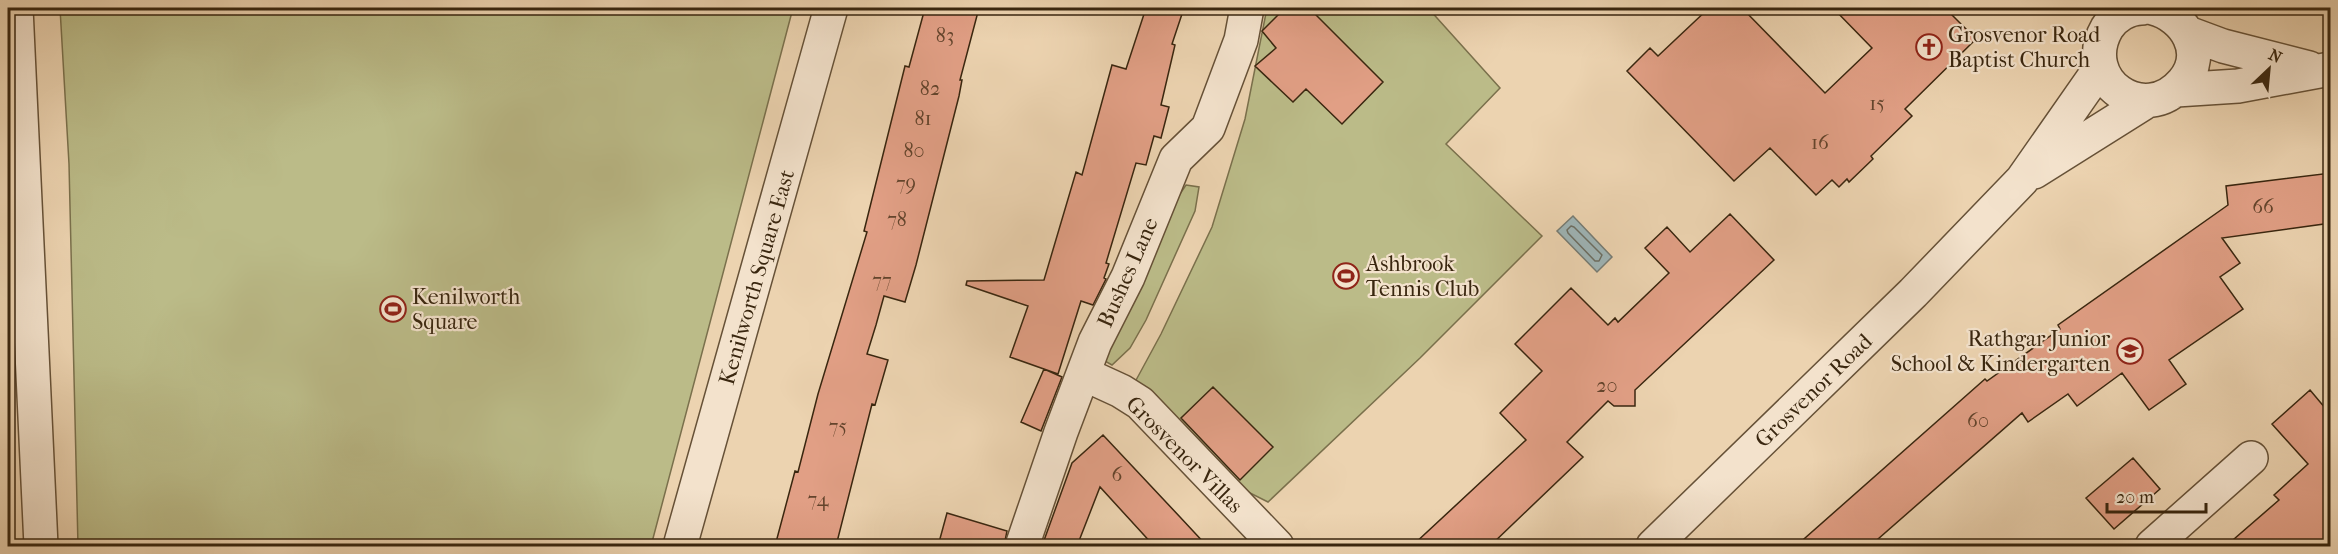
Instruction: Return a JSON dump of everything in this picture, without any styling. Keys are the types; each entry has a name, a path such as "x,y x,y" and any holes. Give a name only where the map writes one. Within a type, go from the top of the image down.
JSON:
{"street":[{"path":"16,8 41,546"},
{"name":"Kenilworth Square East","path":"680,546 831,8"},
{"name":"Bushes Lane","path":"1022,546 1095,342 1128,277 1176,159 1208,128 1241,40 1247,8"},
{"path":"2128,10 2110,23 2102,37 2099,52 2101,67 2108,81 2118,92 2132,99 2162,95 2187,78 2192,64 2193,46 2188,33 2166,11 2153,8"},
{"name":"Grosvenor Road","path":"2188,33 2223,46 2325,69"},
{"name":"Grosvenor Road","path":"1653,546 1913,293 2022,180 2101,67"},
{"name":"Grosvenor Road","path":"2022,180 2162,95 2238,86 2325,69"},
{"name":"Grosvenor Villas","path":"1084,374 1121,391 1140,403 1277,546"},
{"path":"2152,546 2251,458"}],"green space":[{"name":"Kenilworth Square","path":"60,8 793,8 651,546 78,546 69,164"},
{"name":"Ashbrook Tennis Club","path":"1267,8 1428,8 1500,88 1446,144 1542,236 1420,358 1268,502 1236,486 1135,382 1161,334 1212,227 1245,119"},
{"path":"1186,185 1199,187 1195,211 1146,320 1130,348 1112,365 1103,360 1169,210"}],"water":[{"path":"1573,216 1612,257 1597,272 1557,231"}],"building":[{"path":"925,8 979,8 916,265 905,302 884,296 867,354 888,360 875,405 872,404 836,546 775,546 795,471 798,472 818,394 867,232 864,231 905,66 909,67"},
{"path":"1146,8 1184,8 1172,44 1175,45 1161,105 1169,107 1161,138 1154,136 1146,165 1136,163 1106,263 1109,264 1104,278 1106,279 1093,305 1081,301 1058,374 1010,357 1028,306 966,285 967,281 1044,280 1076,172 1082,175 1112,65 1126,69"},
{"path":"1285,8 1309,8 1383,82 1342,124 1306,89 1293,102 1255,66 1276,48 1262,31"},
{"path":"1709,8 1742,8 1825,93 1872,48 1833,8 1945,8 1976,39 1905,109 1912,116 1871,156 1873,159 1849,182 1847,179 1839,187 1832,180 1816,195 1770,148 1734,181 1627,71 1650,48 1658,56"},
{"path":"2331,173 2331,223 2222,238 2240,263 2220,277 2243,309 2169,360 2186,384 2149,410 2122,373 2077,406 2068,394 2028,422 2022,413 1870,546 1796,546 1985,379 1987,381 2060,329 2058,325 2228,205 2226,186"},
{"path":"1730,214 1774,260 1635,390 1635,406 1614,406 1608,401 1567,442 1583,457 1490,546 1412,546 1526,440 1500,413 1542,371 1515,344 1571,288 1608,325 1615,318 1618,322 1669,273 1645,248 1667,227 1690,252"},
{"path":"1044,369 1062,377 1041,431 1021,422"},
{"path":"1213,387 1273,447 1240,480 1181,418"},
{"path":"2310,390 2331,415 2331,546 2226,546 2279,500 2274,495 2308,464 2272,424"},
{"path":"1103,435 1207,546 1154,546 1100,487 1077,546 1042,546 1072,463"},
{"path":"2133,458 2160,489 2114,529 2086,498"},
{"path":"947,513 1007,531 1004,546 938,546"}],"place":[{"name":"Grosvenor Road Baptist Church","path":"1929,47"},
{"name":"Ashbrook Tennis Club","path":"1346,276"},
{"name":"Kenilworth Square","path":"393,309"},
{"name":"Rathgar Junior School & Kindergarten","path":"2130,351"}]}
